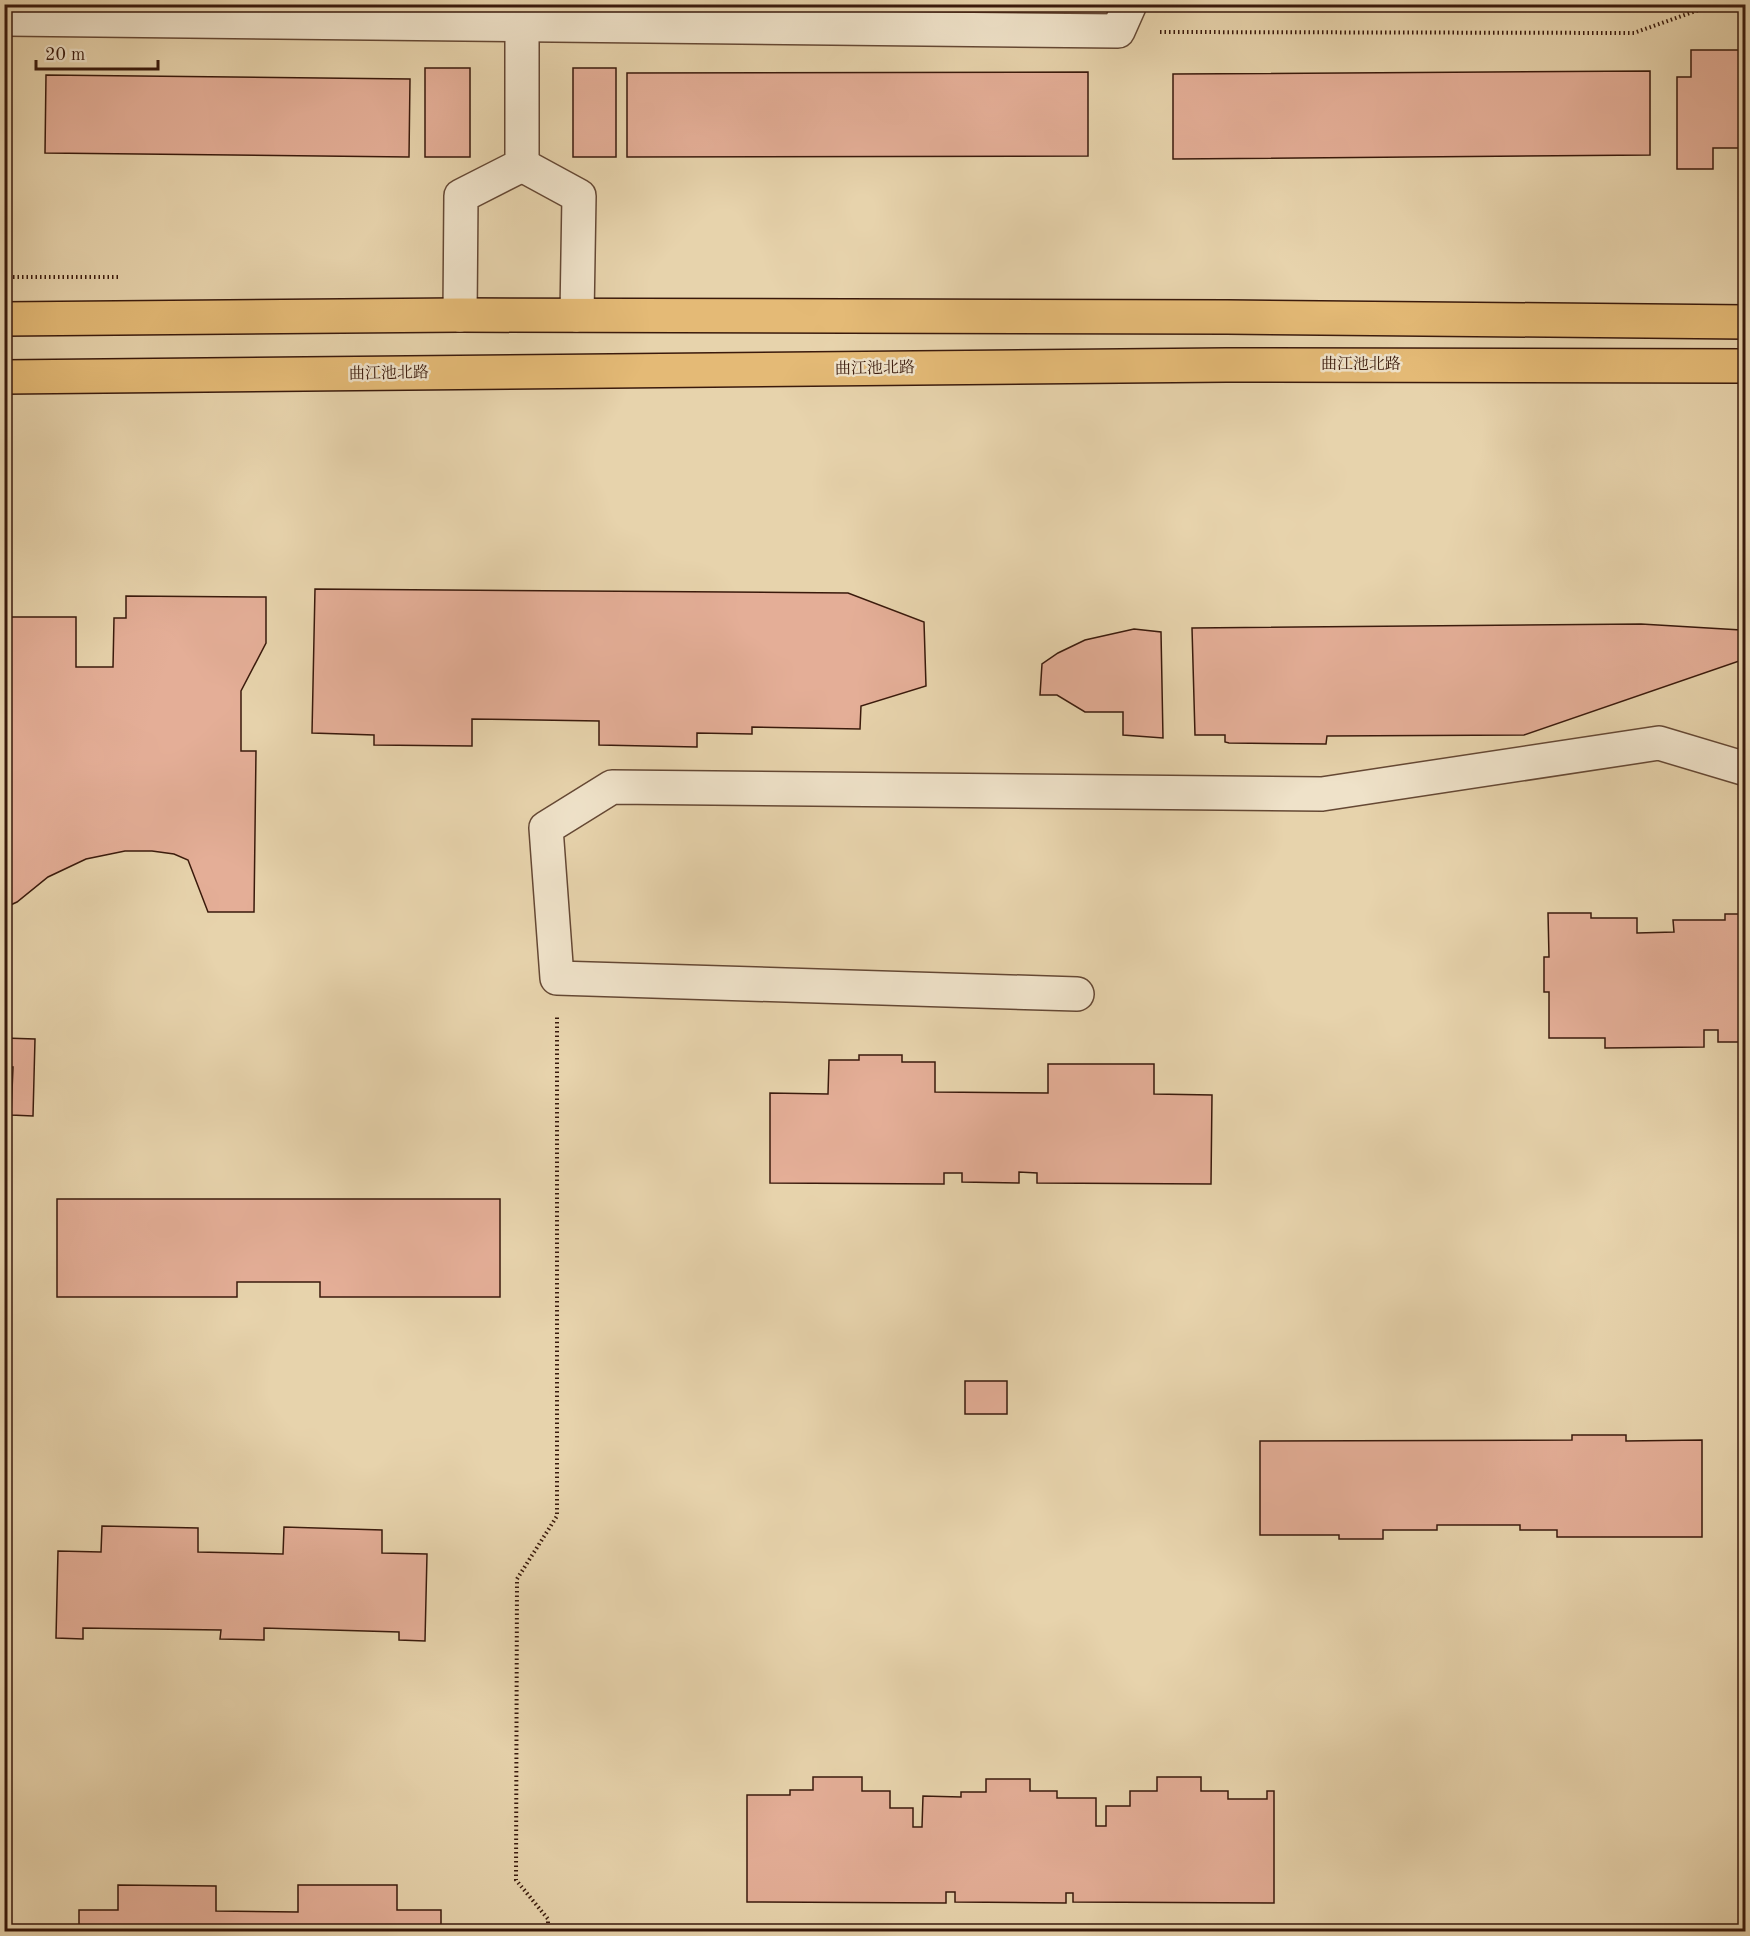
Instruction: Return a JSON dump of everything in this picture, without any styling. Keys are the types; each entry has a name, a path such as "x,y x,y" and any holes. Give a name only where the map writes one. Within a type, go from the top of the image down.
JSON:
{"main road":[{"path":"4,319 577,315 1227,317 1746,322"},
{"name":"曲江池北路","path":"4,377 1214,365 1746,366"}],"street":[{"path":"4,17 7,19 522,25 1124,18"},
{"path":"522,25 522,165"},
{"path":"460,315 461,196 522,165"},
{"path":"522,165 579,196 577,315"},
{"path":"1077,994 557,978 546,828 612,787 1322,794 1659,743 1746,769"}],"path":[{"path":"1124,18 1634,33 1715,4"},
{"path":"548,1932 548,1918 516,1880 517,1579 557,1516 557,978"}],"building":[{"path":"1691,50 1746,50 1746,148 1713,148 1713,169 1677,169 1677,77 1691,77"},
{"path":"425,68 470,68 470,157 425,157"},
{"path":"573,68 616,68 616,157 573,157"},
{"path":"1650,71 1650,155 1173,159 1173,74"},
{"path":"1088,72 1088,156 627,157 627,73"},
{"path":"46,75 410,79 409,157 45,153"},
{"path":"315,589 848,593 924,622 926,686 861,706 860,729 752,727 752,734 697,733 697,747 599,745 599,721 472,719 472,746 374,745 374,735 312,733"},
{"path":"126,596 266,597 266,643 241,691 241,751 256,751 254,912 208,912 188,860 174,854 152,851 125,851 86,859 48,877 17,902 4,908 4,617 76,617 76,667 113,667 114,618 126,618"},
{"path":"1641,624 1741,630 1745,659 1524,735 1327,736 1326,744 1229,743 1225,742 1225,735 1195,735 1192,628"},
{"path":"1134,629 1161,632 1163,738 1123,735 1123,712 1085,712 1057,695 1040,695 1042,664 1058,653 1085,640"},
{"path":"1548,913 1591,913 1591,918 1637,918 1637,933 1674,932 1673,920 1725,920 1725,914 1746,914 1746,1042 1718,1042 1718,1030 1704,1030 1704,1047 1605,1048 1605,1038 1549,1038 1549,992 1544,992 1544,957 1549,957"},
{"path":"4,917 9,918 8,947 4,946"},
{"path":"4,1038 35,1039 33,1116 11,1115 13,1067 4,1067"},
{"path":"859,1055 902,1055 902,1062 935,1062 935,1092 1048,1093 1048,1064 1154,1064 1154,1094 1212,1095 1211,1184 1037,1183 1037,1173 1019,1172 1019,1183 962,1182 962,1173 944,1173 944,1184 770,1183 770,1093 828,1094 829,1060 859,1060"},
{"path":"57,1199 500,1199 500,1297 320,1297 320,1282 237,1282 237,1297 57,1297"},
{"path":"965,1381 1007,1381 1007,1414 965,1414"},
{"path":"1572,1435 1626,1435 1626,1441 1702,1440 1702,1537 1557,1537 1557,1530 1520,1530 1520,1525 1437,1525 1437,1530 1383,1530 1383,1539 1339,1539 1339,1535 1260,1535 1260,1441 1572,1440"},
{"path":"102,1526 198,1528 198,1552 283,1554 284,1527 382,1530 382,1553 427,1554 425,1641 399,1640 399,1632 264,1628 264,1640 220,1639 221,1630 83,1628 83,1639 56,1638 58,1551 101,1552"},
{"path":"813,1777 862,1777 862,1791 890,1791 890,1808 913,1808 913,1827 922,1827 923,1796 961,1797 961,1792 986,1792 986,1779 1030,1779 1030,1791 1057,1791 1057,1798 1096,1798 1096,1826 1106,1826 1106,1806 1130,1806 1130,1791 1157,1791 1157,1777 1201,1777 1201,1791 1228,1791 1228,1799 1267,1799 1267,1791 1274,1791 1274,1903 1073,1902 1073,1893 1066,1893 1066,1903 955,1902 955,1892 946,1892 946,1903 747,1902 747,1795 790,1795 790,1790 813,1790"},
{"path":"118,1885 216,1886 216,1911 298,1912 298,1885 397,1885 397,1910 441,1910 441,1932 79,1932 79,1910 118,1910"}]}
